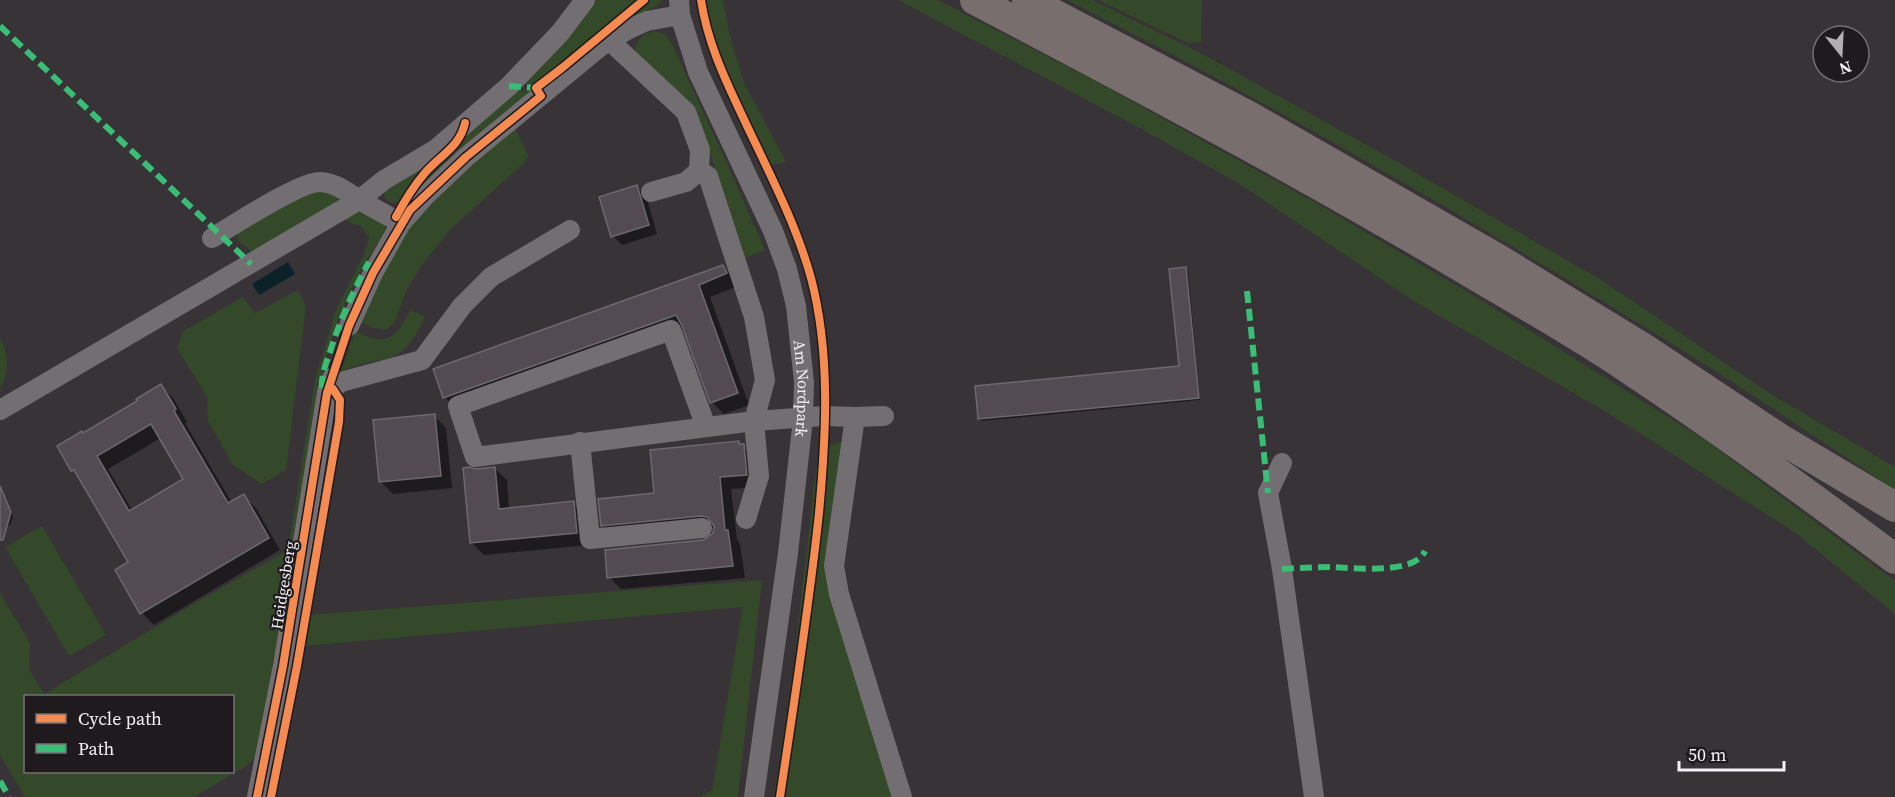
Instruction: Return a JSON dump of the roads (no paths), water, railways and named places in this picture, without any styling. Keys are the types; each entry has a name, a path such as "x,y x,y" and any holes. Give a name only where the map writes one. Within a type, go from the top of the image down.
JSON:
{"highway":[{"path":"975,0 1372,214 1509,295 1625,366 1768,465 1895,559"},
{"path":"1027,0 1249,116 1490,254 1645,349 1782,440 1895,507"},
{"path":"1782,440 1895,528"}],"street":[{"path":"0,410 358,200 384,180 436,149 509,86 560,33 585,0"},
{"path":"349,326 373,273 410,210 466,157 610,41 627,30 680,7"},
{"name":"Am Nordpark","path":"680,7 698,72 773,231 786,269 796,306 804,382 803,419 788,553 754,797"},
{"path":"610,41 686,112 700,150 699,171 687,182 651,192"},
{"path":"699,171 708,176 754,317 765,380 754,421 759,476 746,519"},
{"path":"212,238 295,190 318,181 336,185 358,200 401,223"},
{"name":"Heidgesberg","path":"257,797 283,666 329,385 422,360 462,306 491,277 570,230"},
{"path":"706,427 671,330 458,406 475,457 754,421 824,416 884,416"},
{"path":"855,417 834,566 839,594 902,797"},
{"path":"580,442 590,539 702,528"},
{"path":"1282,463 1268,493 1282,569 1314,797"}],"water":[{"path":"288,262 295,274 259,295 252,284"}]}
